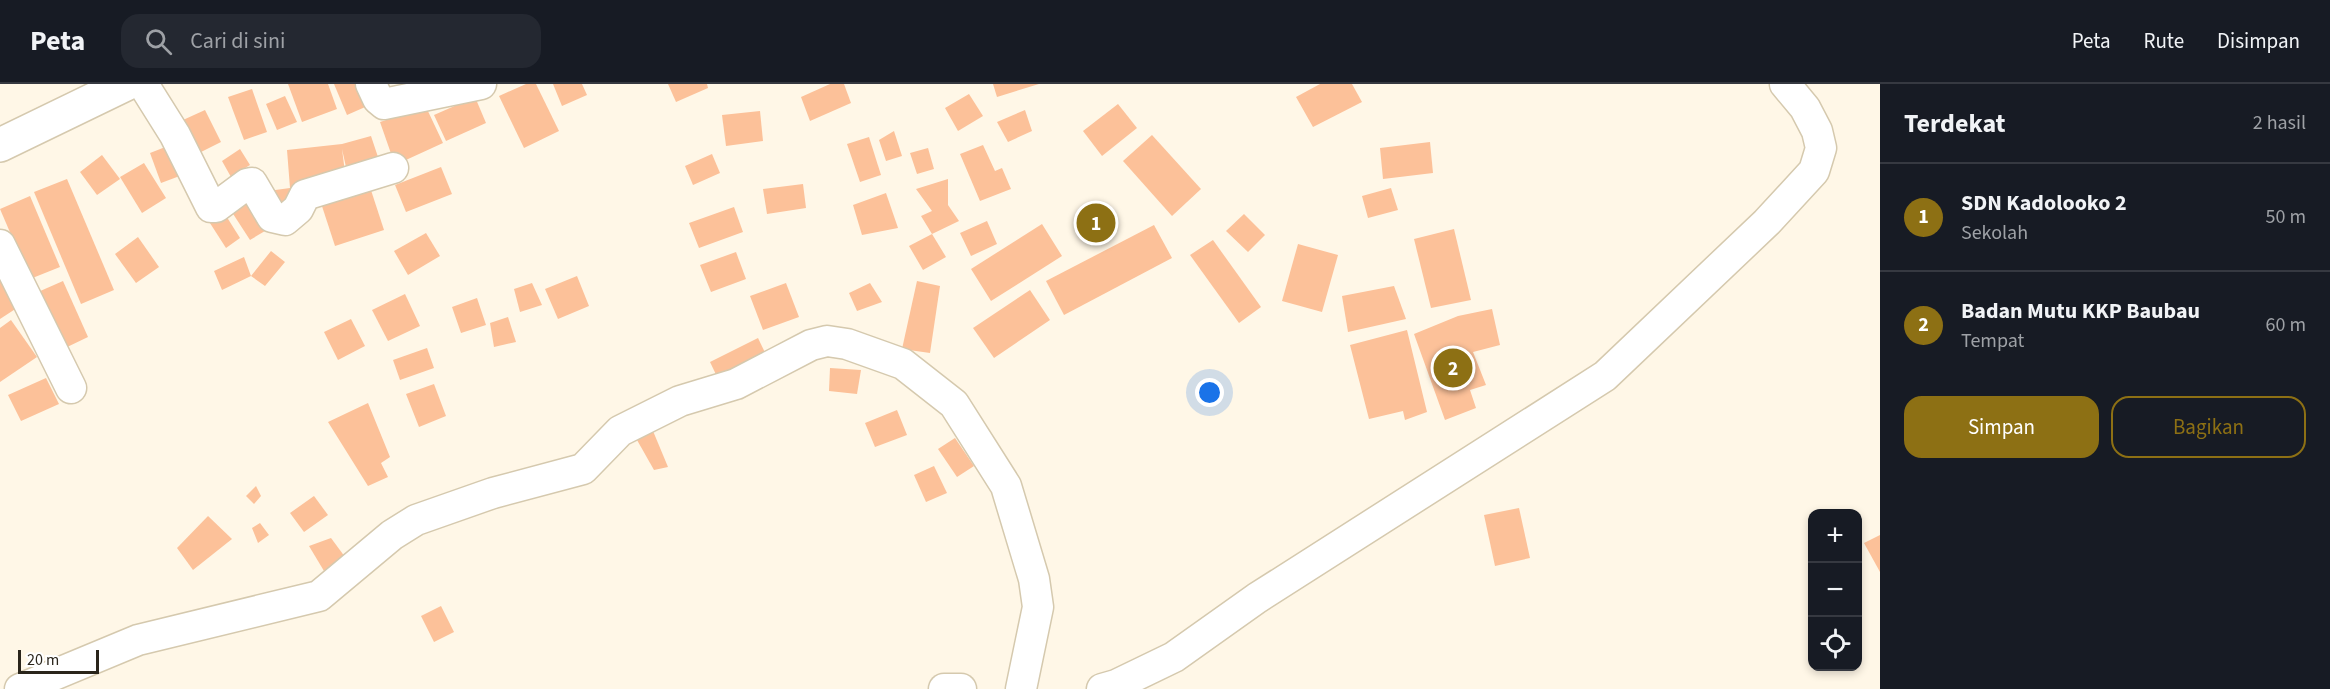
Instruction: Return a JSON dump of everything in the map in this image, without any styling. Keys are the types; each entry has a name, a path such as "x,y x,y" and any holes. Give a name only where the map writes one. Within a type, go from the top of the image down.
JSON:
{"highway":[{"path":"0,145 126,84"}],"street":[{"path":"143,84 175,135 211,207 216,207 247,184 252,183 272,217 285,220 297,210 305,195 393,168"},
{"path":"371,84 378,99 384,104 390,104 481,84"},
{"path":"1102,689 1116,685 1174,657 1257,598 1605,376 1767,222 1814,171 1821,148 1817,132 1805,108 1785,84"},
{"path":"0,244 71,388"},
{"path":"20,689 138,640 319,596 392,535 416,520 493,493 583,469 620,431 680,401 736,384 811,345 827,341 847,344 903,364 954,404 1006,486 1035,579 1038,607 1021,689"},
{"path":"944,689 961,689"}],"building":[{"path":"288,84 328,84 337,109 302,122"},
{"path":"334,84 364,84 372,104 347,115"},
{"path":"526,84 536,84 559,131 524,148 499,96"},
{"path":"553,84 582,84 587,95 562,106"},
{"path":"668,84 707,84 708,88 676,102"},
{"path":"830,84 844,84 851,103 810,121 801,97"},
{"path":"993,84 1039,84 997,97"},
{"path":"1320,84 1352,84 1362,102 1313,127 1296,97"},
{"path":"252,89 267,132 244,140 228,97"},
{"path":"969,94 983,116 958,131 945,108"},
{"path":"285,96 297,122 277,130 266,104"},
{"path":"475,97 486,123 446,141 434,115"},
{"path":"1118,104 1137,128 1102,156 1083,131"},
{"path":"426,107 443,143 395,165 380,122"},
{"path":"205,110 221,142 199,153 183,120"},
{"path":"1025,110 1032,131 1008,142 997,122"},
{"path":"760,111 763,141 726,146 722,115"},
{"path":"894,131 902,156 886,161 879,140"},
{"path":"1152,135 1201,189 1172,216 1123,161"},
{"path":"371,136 378,157 346,167 342,149 346,180 290,188 287,150 342,144"},
{"path":"869,137 881,175 860,182 847,144"},
{"path":"1430,142 1433,173 1383,179 1380,148"},
{"path":"173,144 185,174 161,183 150,153"},
{"path":"983,145 995,171 1002,168 1011,189 980,201 960,154"},
{"path":"928,148 934,169 917,174 910,153"},
{"path":"240,149 250,165 231,177 222,161"},
{"path":"712,154 720,173 693,185 685,166"},
{"path":"102,155 120,179 97,195 80,172"},
{"path":"144,163 166,198 142,213 120,177"},
{"path":"441,167 452,194 406,212 395,185"},
{"path":"67,179 114,290 81,304 34,192"},
{"path":"948,179 948,205 959,221 932,234 921,216 932,211 916,189"},
{"path":"368,181 384,230 335,246 319,197"},
{"path":"803,184 806,208 767,214 763,189"},
{"path":"252,188 275,225 250,240 226,203"},
{"path":"290,188 294,211 271,214 268,191"},
{"path":"1391,188 1398,210 1368,218 1362,196"},
{"path":"886,193 898,228 862,235 853,205"},
{"path":"30,196 60,267 30,279 0,209"},
{"path":"734,207 743,232 699,248 689,223"},
{"path":"223,211 240,238 226,248 208,220"},
{"path":"1244,214 1265,235 1248,252 1226,231"},
{"path":"987,221 997,244 971,256 960,233"},
{"path":"1042,224 1062,256 991,301 971,269"},
{"path":"1154,225 1172,258 1064,315 1046,281"},
{"path":"1454,229 1471,300 1431,308 1414,239"},
{"path":"426,233 440,256 408,275 394,251"},
{"path":"932,234 946,257 923,270 909,246"},
{"path":"138,237 159,267 136,283 115,254"},
{"path":"1213,240 1261,307 1239,323 1190,255"},
{"path":"1298,244 1338,255 1322,312 1282,301"},
{"path":"271,251 285,262 265,286 251,276"},
{"path":"736,252 746,279 711,292 700,265"},
{"path":"244,257 251,276 222,290 214,271"},
{"path":"577,276 589,306 558,319 545,289"},
{"path":"6,278 23,304 0,319 0,282"},
{"path":"63,281 88,337 63,349 38,292"},
{"path":"917,281 940,286 930,353 902,349"},
{"path":"532,283 542,305 520,312 514,289"},
{"path":"786,283 799,317 763,330 750,296"},
{"path":"870,283 882,302 857,311 849,293"},
{"path":"1394,286 1406,319 1348,332 1342,296"},
{"path":"1030,290 1050,320 994,358 973,328"},
{"path":"405,294 420,326 388,341 372,310"},
{"path":"477,298 486,325 461,333 452,307"},
{"path":"1492,309 1500,345 1473,352 1486,385 1470,390 1476,408 1445,420 1414,334 1458,316"},
{"path":"508,317 516,342 494,347 490,323"},
{"path":"351,319 365,346 338,360 324,332"},
{"path":"11,320 37,357 0,382 0,328"},
{"path":"1407,330 1427,412 1405,420 1403,411 1369,419 1350,345"},
{"path":"758,338 769,361 721,385 710,362"},
{"path":"427,348 434,368 400,380 393,360"},
{"path":"830,368 861,370 857,394 829,391"},
{"path":"46,378 59,404 21,421 8,395"},
{"path":"434,384 446,416 419,427 406,394"},
{"path":"368,403 390,457 381,463 388,477 368,486 328,422"},
{"path":"897,410 907,435 875,447 865,423"},
{"path":"653,431 668,467 654,470 637,440"},
{"path":"955,438 974,466 957,477 938,449"},
{"path":"934,466 947,493 926,502 914,475"},
{"path":"256,486 261,496 254,504 246,496"},
{"path":"314,496 328,515 304,532 290,513"},
{"path":"1519,508 1530,558 1495,566 1484,515"},
{"path":"208,516 232,539 193,570 177,548"},
{"path":"260,523 269,535 258,543 252,528"},
{"path":"1880,535 1880,572 1864,543"},
{"path":"331,538 348,561 324,571 309,546"},
{"path":"441,606 454,632 434,642 421,616"}],"place":[{"name":"SDN Kadolooko 2","path":"1096,223"},
{"name":"Badan Mutu KKP Baubau","path":"1453,368"}]}
